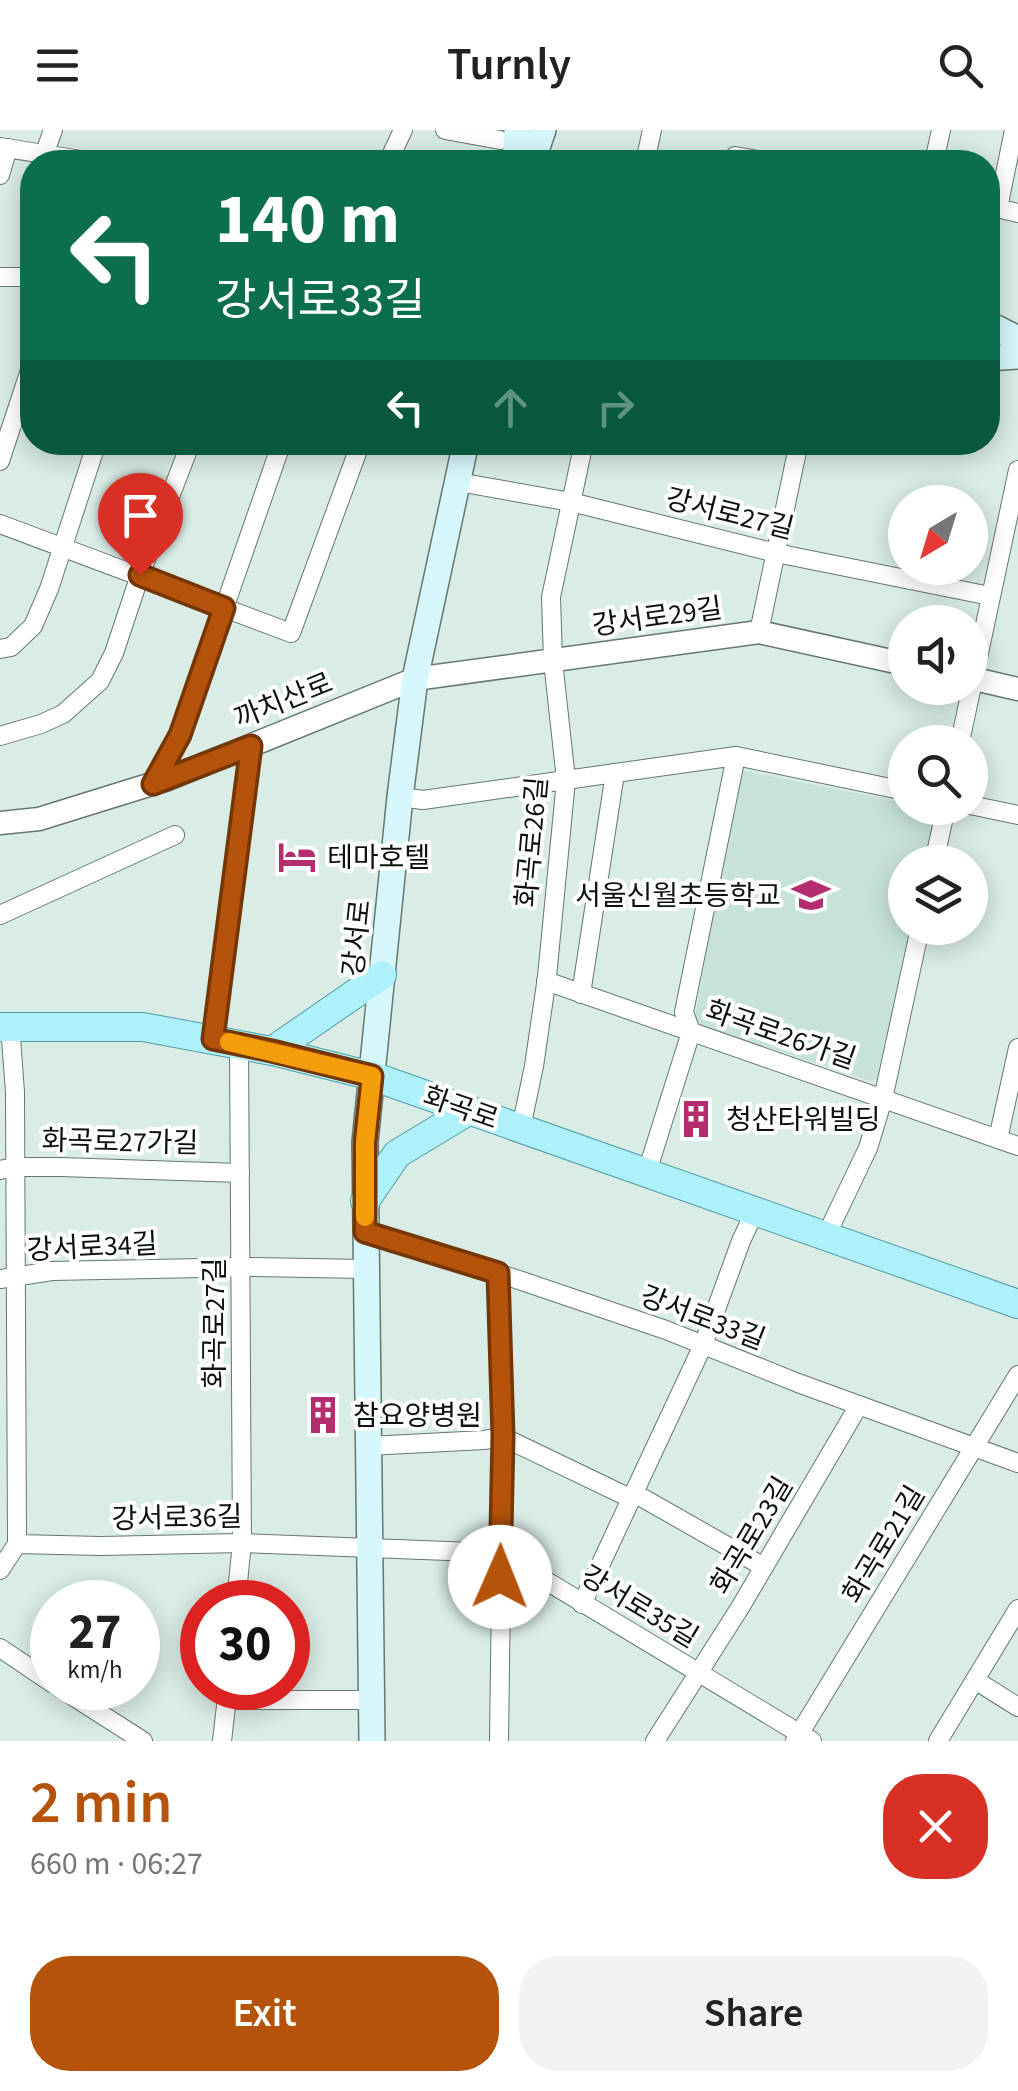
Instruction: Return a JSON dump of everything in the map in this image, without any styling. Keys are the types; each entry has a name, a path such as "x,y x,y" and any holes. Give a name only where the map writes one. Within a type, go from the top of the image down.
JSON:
{"main road":[{"name":"강서로","path":"372,1741 365,1142 415,680 463,455"},
{"path":"272,1051 382,976"},
{"name":"화곡로","path":"5,1026 144,1027 272,1051 372,1076 1018,1304"},
{"path":"365,1201 397,1154 470,1110"}],"street":[{"path":"445,130 508,135"},
{"path":"1000,179 1014,130"},
{"path":"0,174 4,148"},
{"path":"0,461 20,400"},
{"path":"0,648 11,647 33,626 93,455"},
{"path":"0,736 63,714 100,681 114,653 186,455"},
{"path":"153,784 180,735 277,455"},
{"path":"0,524 291,633 356,455"},
{"name":"화곡로26길","path":"521,1128 546,982 566,780 553,660 551,597 581,455"},
{"path":"759,632 796,455"},
{"path":"988,605 1018,470"},
{"name":"강서로27길","path":"458,482 571,502 776,553 990,596"},
{"name":"강서로29길","path":"415,680 759,632 888,660"},
{"name":"까치산로","path":"0,823 39,819 153,784 415,680"},
{"path":"988,682 1018,688"},
{"path":"226,1042 251,746"},
{"path":"400,798 423,800 736,756 888,787"},
{"path":"647,1172 692,1032 684,1012 736,756"},
{"path":"581,994 615,773"},
{"path":"988,809 1018,815"},
{"path":"0,915 175,835"},
{"path":"826,1236 868,1148 883,1099 916,945"},
{"name":"화곡로26가길","path":"546,982 1018,1146"},
{"path":"0,1570 16,1544 7,1278 7,1168 15,1092 5,1026"},
{"name":"화곡로27길","path":"226,1042 240,1173 242,1543 238,1580"},
{"path":"998,1139 1018,1048"},
{"name":"화곡로27가길","path":"7,1168 240,1173"},
{"path":"582,1604 703,1345 755,1211"},
{"name":"강서로33길","path":"365,1232 498,1273 703,1345 1018,1463"},
{"name":"강서로34길","path":"7,1278 52,1270 366,1270"},
{"path":"498,1273 503,1436 499,1741"},
{"name":"화곡로21길","path":"802,1738 1018,1376"},
{"name":"화곡로23길","path":"656,1741 858,1405"},
{"path":"368,1446 503,1436 632,1496 764,1567"},
{"name":"강서로36길","path":"16,1544 369,1546"},
{"name":"강서로35길","path":"369,1546 500,1553 802,1738"},
{"path":"938,1741 1018,1609"},
{"path":"0,1648 30,1668"},
{"path":"975,1680 1018,1707"},
{"path":"310,1697 371,1700"},
{"path":"94,1710 143,1741"},
{"path":"222,1741 225,1710"}],"shaded area":[{"name":"서울신월초등학교","path":"739,770 888,800 888,825 934,825 930,845 888,845 888,945 908,945 880,1079 870,1081 694,1023"}],"slow traffic":[{"path":"229,1042 372,1076 365,1142 365,1217"}],"place":[{"name":"테마호텔","path":"297,857"},
{"name":"서울신월초등학교","path":"811,895"},
{"name":"청산타워빌딩","path":"696,1119"},
{"name":"참요양병원","path":"323,1415"}],"route":[{"path":"140,575 224,608 180,735 153,784 251,746 213,1039 372,1076 365,1142 365,1232 498,1273 503,1436 500,1577"}]}
